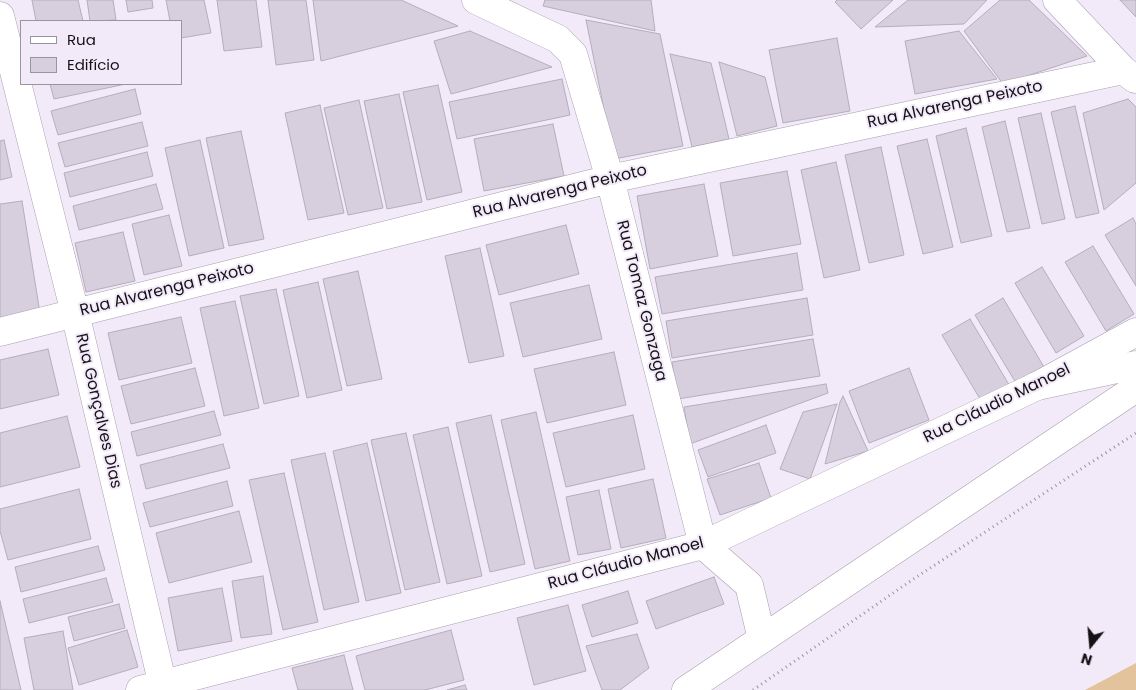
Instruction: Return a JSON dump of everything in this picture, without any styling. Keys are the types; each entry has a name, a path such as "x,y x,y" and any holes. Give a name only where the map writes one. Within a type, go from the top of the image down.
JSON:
{"street":[{"name":"Rua Tomaz Gonzaga","path":"476,0 558,39 574,54 610,179 703,545"},
{"path":"1058,0 1130,75"},
{"name":"Rua Gonçalves Dias","path":"0,16 75,314 156,688"},
{"name":"Rua Alvarenga Peixoto","path":"0,332 610,179 1130,75"},
{"name":"Rua Cláudio Manoel","path":"156,688 703,545 1037,386 1136,332"},
{"path":"1037,386 1136,365"},
{"path":"686,690 1136,388"},
{"path":"703,545 749,585 762,638"}],"path":[{"path":"753,690 912,580 1136,433"}],"shaded area":[{"path":"1136,663 1136,690 1085,690"}],"building":[{"path":"32,0 78,0 83,20 36,20"},
{"path":"87,0 113,0 116,20 90,20"},
{"path":"126,0 152,0 153,8 128,12"},
{"path":"166,0 204,0 211,33 182,38 182,20 170,20"},
{"path":"217,0 256,0 262,47 224,51"},
{"path":"268,0 306,0 314,60 276,65"},
{"path":"313,0 401,0 458,26 321,61"},
{"path":"545,0 651,0 655,31 543,6"},
{"path":"837,0 893,0 861,29 835,2"},
{"path":"908,0 987,0 964,24 875,27"},
{"path":"1000,0 1029,0 1087,56 1003,84 964,31"},
{"path":"1120,0 1136,0 1136,17"},
{"path":"586,20 660,34 683,146 614,159"},
{"path":"470,31 552,67 451,94 434,41"},
{"path":"959,31 997,79 915,94 905,41"},
{"path":"837,38 850,111 783,123 769,50"},
{"path":"670,54 711,63 729,139 692,147"},
{"path":"719,62 765,77 777,126 737,136"},
{"path":"562,79 570,115 457,139 449,102"},
{"path":"50,85 121,85 54,99"},
{"path":"438,85 462,192 427,200 403,92"},
{"path":"135,89 141,114 58,135 51,111"},
{"path":"399,94 422,202 387,209 364,101"},
{"path":"1128,99 1136,107 1136,183 1104,210 1083,113"},
{"path":"359,100 383,208 348,215 324,108"},
{"path":"320,105 344,213 308,220 285,113"},
{"path":"1075,106 1099,213 1076,218 1051,112"},
{"path":"1041,113 1065,219 1042,224 1018,118"},
{"path":"1005,121 1030,228 1007,232 982,127"},
{"path":"142,122 148,146 65,167 58,143"},
{"path":"553,124 564,176 484,191 474,139"},
{"path":"966,128 992,236 961,243 936,136"},
{"path":"241,131 264,239 229,246 206,138"},
{"path":"927,139 953,247 923,254 897,146"},
{"path":"4,140 12,177 0,180 0,141"},
{"path":"200,140 224,248 189,256 165,148"},
{"path":"881,147 904,255 869,263 845,155"},
{"path":"147,152 153,176 70,197 64,173"},
{"path":"836,162 860,270 824,278 801,170"},
{"path":"787,171 801,244 733,256 720,183"},
{"path":"156,184 163,209 79,230 73,206"},
{"path":"704,184 718,256 650,269 637,196"},
{"path":"22,201 40,313 0,319 0,204"},
{"path":"169,215 182,266 144,275 132,224"},
{"path":"1133,218 1136,224 1136,286 1105,235"},
{"path":"566,225 579,274 499,295 486,245"},
{"path":"123,232 135,281 86,292 75,243"},
{"path":"1093,246 1134,314 1106,331 1065,262"},
{"path":"480,248 504,356 469,363 445,256"},
{"path":"797,253 803,290 662,314 655,277"},
{"path":"1042,267 1084,336 1056,353 1015,283"},
{"path":"358,271 382,379 347,386 323,279"},
{"path":"318,282 342,390 307,398 283,290"},
{"path":"589,285 602,339 523,357 510,303"},
{"path":"276,289 299,396 264,404 240,296"},
{"path":"807,298 813,335 672,358 666,321"},
{"path":"1003,298 1044,367 1016,383 975,315"},
{"path":"235,301 259,408 224,416 200,308"},
{"path":"181,317 192,363 119,380 108,333"},
{"path":"970,319 1011,388 983,404 942,335"},
{"path":"813,339 820,376 678,399 672,362"},
{"path":"48,349 59,395 0,409 0,360"},
{"path":"614,352 626,405 547,423 534,369"},
{"path":"195,368 205,406 131,424 121,386"},
{"path":"909,368 929,420 869,443 849,391"},
{"path":"826,384 828,393 690,444 684,407"},
{"path":"843,396 868,451 825,464 840,402"},
{"path":"837,404 810,479 780,469 803,412"},
{"path":"214,411 221,435 137,456 131,432"},
{"path":"536,412 570,561 535,569 501,420"},
{"path":"491,415 525,564 490,572 456,423"},
{"path":"633,415 645,469 566,487 553,433"},
{"path":"67,416 80,467 0,487 0,433"},
{"path":"766,425 776,453 708,477 698,450"},
{"path":"448,427 482,576 447,584 413,435"},
{"path":"406,433 440,582 405,590 371,440"},
{"path":"367,443 401,593 366,601 333,451"},
{"path":"223,444 230,468 146,489 140,465"},
{"path":"325,453 359,602 324,610 291,460"},
{"path":"759,463 771,498 720,515 707,479"},
{"path":"284,473 318,622 283,630 249,480"},
{"path":"653,479 666,538 621,548 608,489"},
{"path":"227,481 233,506 150,527 143,503"},
{"path":"79,489 91,539 8,560 0,531 0,509"},
{"path":"599,490 611,549 578,555 566,497"},
{"path":"239,511 252,562 169,583 156,533"},
{"path":"98,546 105,570 21,592 15,567"},
{"path":"263,576 272,634 241,638 232,581"},
{"path":"714,577 724,604 656,629 646,601"},
{"path":"106,578 113,602 29,623 23,599"},
{"path":"222,588 232,641 178,651 168,598"},
{"path":"628,591 638,623 592,637 582,605"},
{"path":"0,601 21,690 0,690"},
{"path":"119,604 125,628 74,641 68,617"},
{"path":"568,605 586,671 534,685 517,618"},
{"path":"127,630 138,667 79,685 68,648"},
{"path":"451,630 464,680 425,690 365,690 356,656"},
{"path":"63,631 73,690 34,690 24,638"},
{"path":"637,634 649,668 620,690 602,690 586,646"},
{"path":"344,655 353,690 298,690 292,668"},
{"path":"465,685 467,690 447,690"}]}
